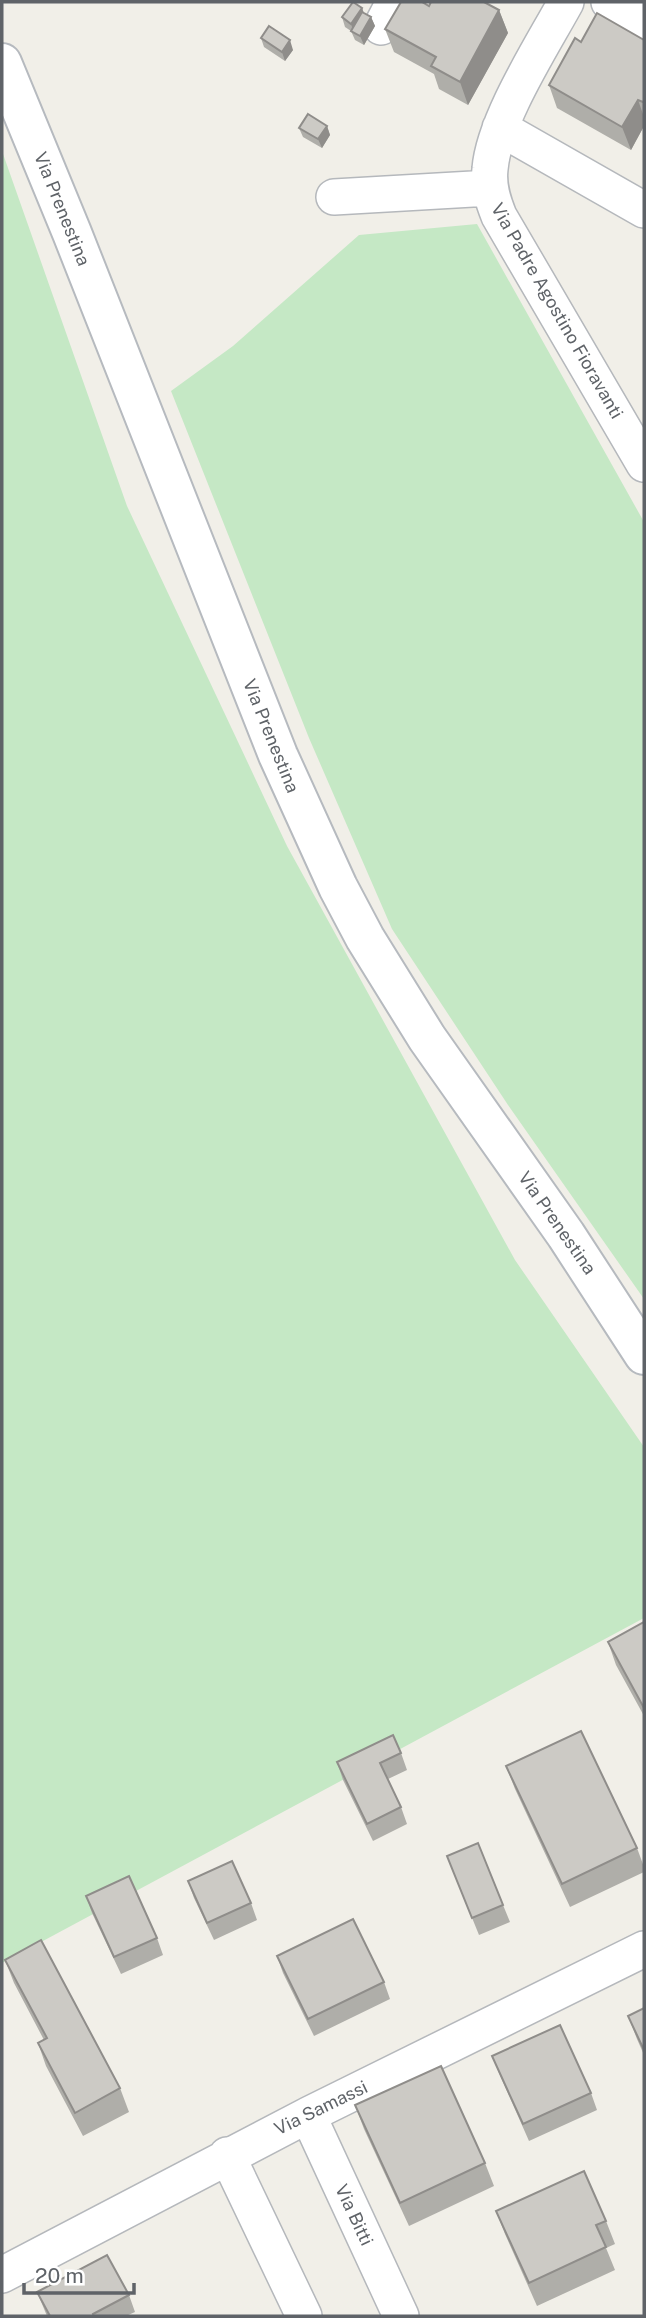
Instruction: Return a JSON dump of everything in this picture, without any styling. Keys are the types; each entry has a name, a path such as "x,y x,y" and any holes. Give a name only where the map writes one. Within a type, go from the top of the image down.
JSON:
{"main road":[{"name":"Via Prenestina","path":"2,63 278,755 338,887 370,947 427,1038 566,1235 644,1355"}],"street":[{"name":"Via Padre Agostino Fioravanti","path":"566,2 500,128 490,169 490,188 499,216 644,464"},
{"path":"609,2 644,21"},
{"path":"500,128 644,211"},
{"path":"334,197 490,188"},
{"name":"Via Samassi","path":"2,2276 227,2155 644,1949"},
{"name":"Via Bitti","path":"307,2115 401,2316"},
{"path":"227,2155 304,2316"}],"green space":[{"path":"2,151 127,506 287,846 515,1260 644,1447 644,1618 2,1963"},
{"path":"477,224 644,522 644,1299 508,1105 392,929 309,738 171,391 233,346 359,235"}],"building":[{"path":"353,2 362,8 351,24 342,17"},
{"path":"401,2 422,2 429,6 431,2 484,2 499,10 460,82 431,66 436,57 385,29"},
{"path":"362,12 371,17 360,36 351,31"},
{"path":"597,13 644,40 644,101 638,100 622,127 549,85 575,38 581,42"},
{"path":"269,26 290,40 282,52 261,38"},
{"path":"308,114 327,126 318,139 299,128"},
{"path":"644,1622 644,1708 608,1642"},
{"path":"581,1731 637,1848 562,1884 506,1766"},
{"path":"393,1735 401,1753 380,1763 401,1807 367,1824 337,1762"},
{"path":"478,1843 503,1905 472,1918 447,1856"},
{"path":"232,1861 251,1903 207,1923 188,1881"},
{"path":"129,1876 157,1938 114,1957 86,1896"},
{"path":"353,1919 384,1982 308,2019 277,1956"},
{"path":"41,1940 120,2088 75,2113 38,2043 47,2038 5,1960"},
{"path":"644,2008 644,2050 628,2016"},
{"path":"560,2025 591,2093 523,2124 492,2056"},
{"path":"441,2066 485,2163 400,2203 355,2105"},
{"path":"584,2171 606,2221 596,2225 606,2247 529,2283 496,2211"},
{"path":"107,2255 129,2295 93,2314 94,2316 50,2316 37,2292"}]}
